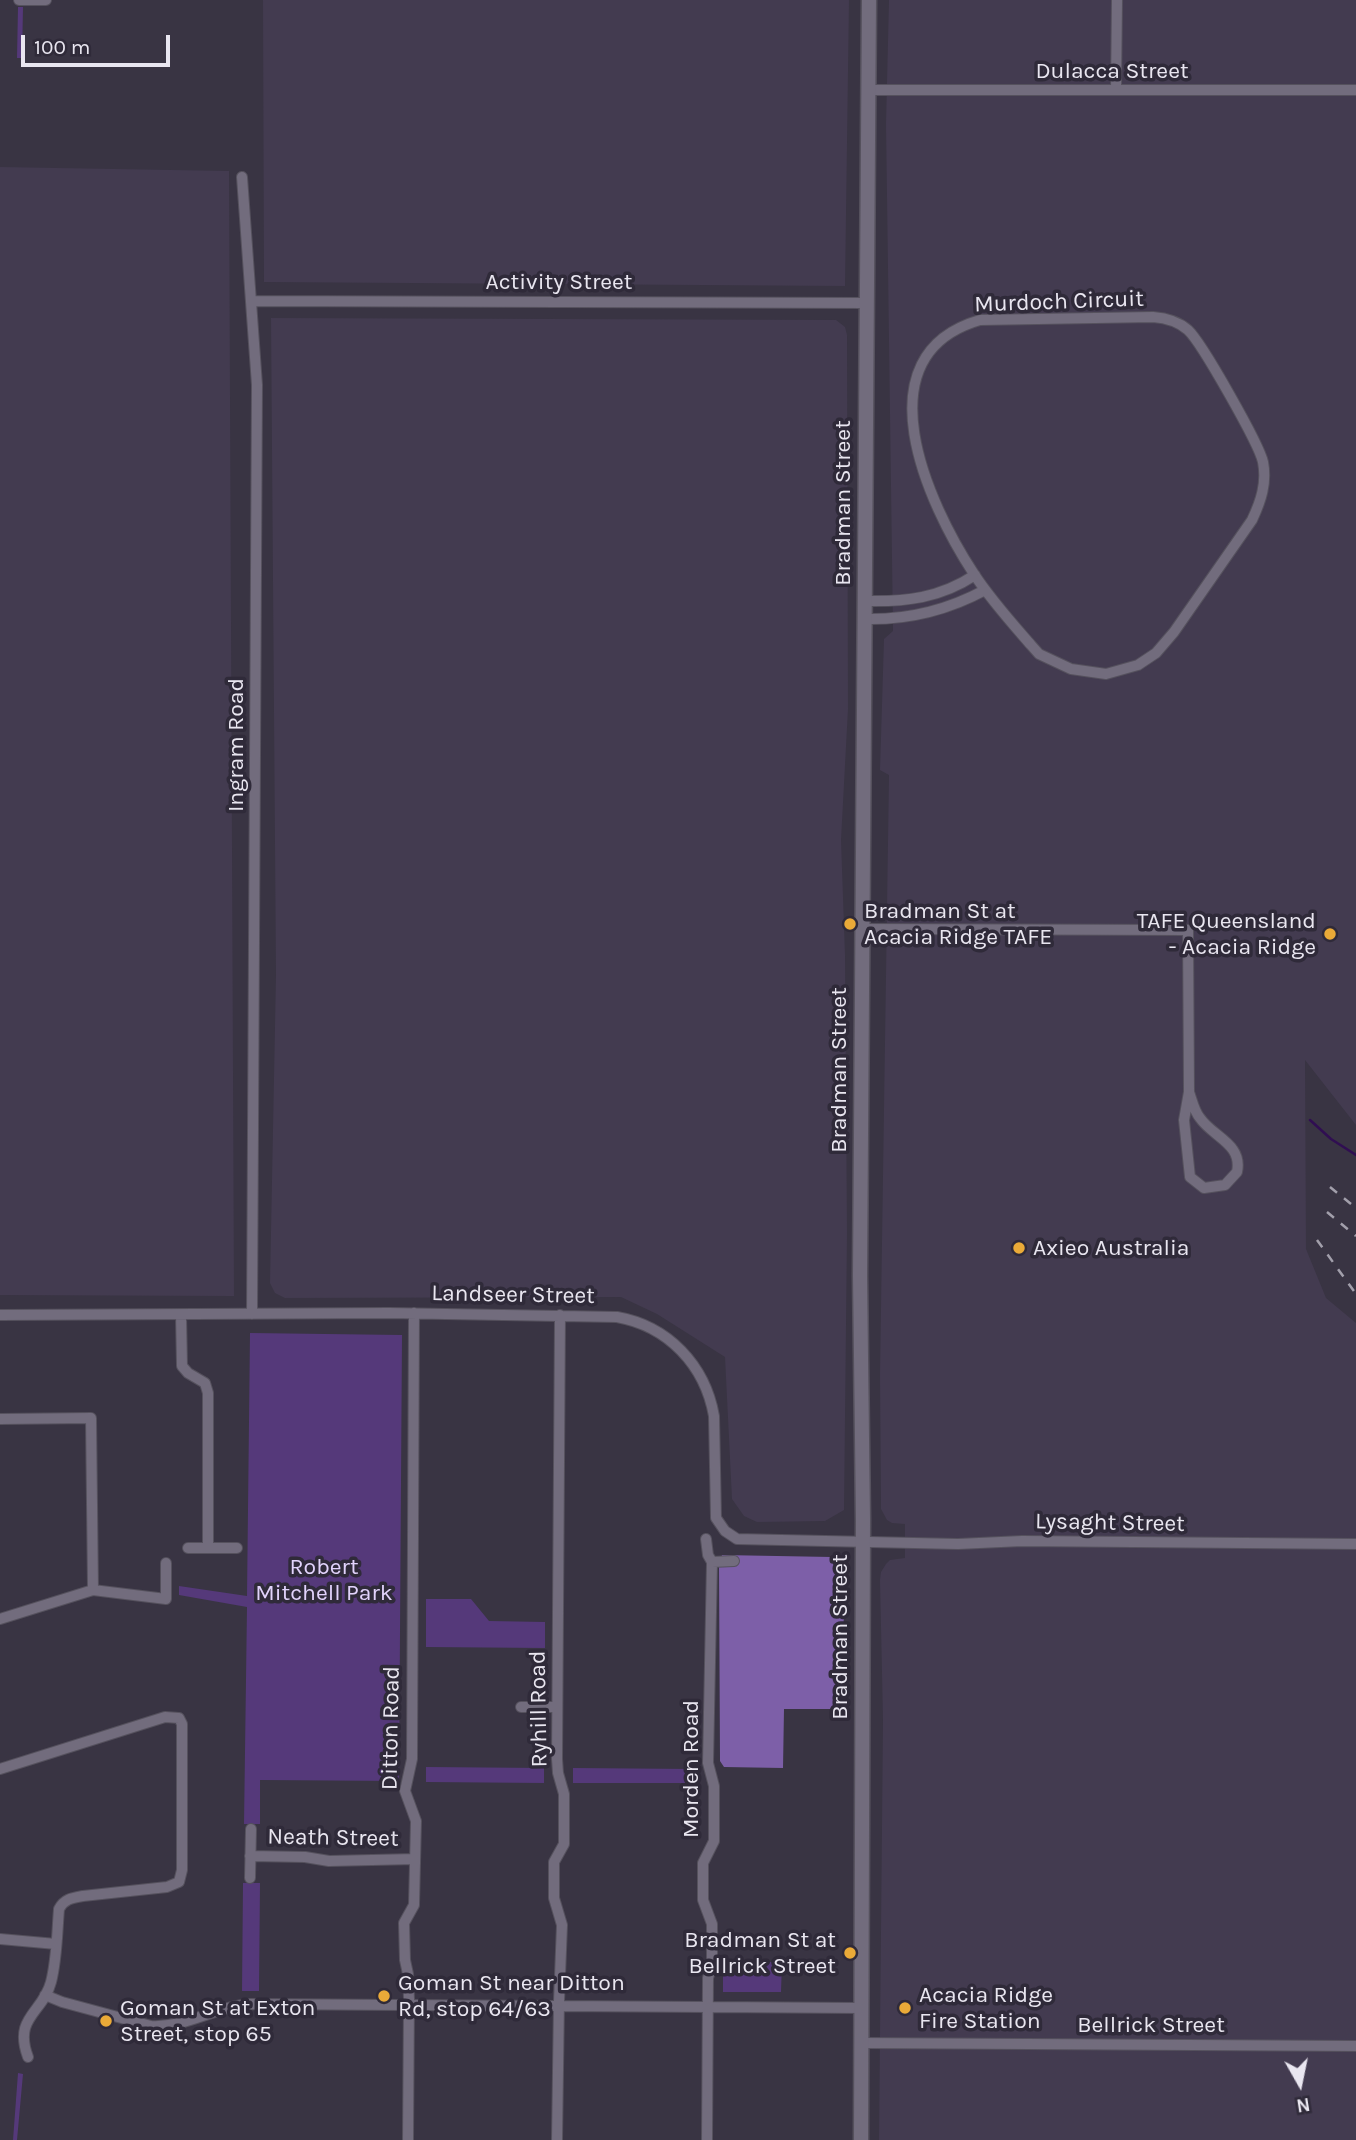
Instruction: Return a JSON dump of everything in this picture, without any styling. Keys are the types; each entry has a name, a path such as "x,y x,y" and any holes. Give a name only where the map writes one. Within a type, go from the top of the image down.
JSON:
{"main road":[{"name":"Bradman Street","path":"861,2140 863,1542 860,1275 869,0"}],"street":[{"path":"19,0 46,0"},
{"path":"1116,90 1117,0"},
{"name":"Dulacca Street","path":"868,90 1356,90"},
{"name":"Ingram Road","path":"242,177 257,385 252,1314"},
{"name":"Activity Street","path":"251,300 867,303"},
{"name":"Murdoch Circuit","path":"1153,317 1185,328 1202,347 1260,453 1264,487 1252,520 1174,632 1156,653 1127,670 1106,674 1071,669 1040,654 985,590 939,511 913,427 911,400 920,365 937,343 966,324 993,318 1153,317"},
{"path":"865,601 902,601 934,595 953,589 975,575"},
{"path":"865,619 932,612 968,600 985,590"},
{"path":"862,929 1188,930 1189,1091 1184,1120 1190,1177 1204,1188 1225,1185 1237,1172 1238,1158 1231,1146 1199,1117 1189,1091"},
{"name":"Ditton Road","path":"408,2140 409,2007 404,1923 414,1905 416,1821 405,1791 412,1759 414,1313"},
{"name":"Landseer Street","path":"0,1315 604,1315 638,1322 666,1336 693,1364 707,1389 713,1406 715,1426 715,1514 721,1527 729,1535 746,1541 863,1542"},
{"path":"181,1315 182,1366 205,1383 208,1393 208,1548"},
{"name":"Ryhill Road","path":"558,2140 558,2007 562,1925 554,1898 554,1862 564,1844 564,1794 558,1773 557,1707 560,1315"},
{"path":"0,1419 91,1418 93,1590"},
{"name":"Morden Road","path":"706,1539 708,1555 712,1562 708,1763 714,1786 714,1841 703,1863 703,1900 712,1924 707,2140"},
{"name":"Lysaght Street","path":"863,1542 1356,1544"},
{"path":"188,1548 237,1548"},
{"path":"712,1562 734,1561"},
{"path":"0,1619 93,1590 166,1599 166,1563"},
{"path":"521,1707 557,1707"},
{"path":"0,1769 165,1717 179,1718 182,1724 182,1870 179,1882 167,1887 69,1898 59,1909 51,1984 26,2026 23,2043 28,2057"},
{"name":"Neath Street","path":"250,1878 251,1829"},
{"name":"Neath Street","path":"250,1856 305,1857 329,1861 415,1859"},
{"path":"0,1939 56,1944"},
{"path":"45,1995 62,2002 165,2027 224,2008 249,2004 862,2008"},
{"name":"Bellrick Street","path":"862,2043 1356,2046"}],"shaded area":[{"path":"263,0 849,0 845,286 264,282"},
{"path":"889,0 1356,0 1356,1125 1305,1060 1306,1249 1326,1298 1356,1323 1356,2140 879,2140 883,1720 880,1580 881,1572 890,1560 905,1558 905,1524 887,1520 881,1509 880,1375 889,775 880,770 884,639 893,631 886,124"},
{"path":"0,167 229,171 234,1296 0,1295"},
{"path":"271,318 836,320 845,327 848,709 841,840 845,955 847,1233 844,1510 825,1521 757,1522 744,1516 732,1499 725,1357 657,1314 621,1297 285,1298 275,1293 270,1283 276,975"},
{"path":"722,1555 832,1557 844,1573 843,1709 784,1709 783,1768 724,1767 720,1761 719,1567"}],"green space":[{"path":"18,7 23,7 22,58 17,58"},
{"name":"Robert Mitchell Park","path":"250,1333 402,1335 399,1781 260,1780 260,1824 244,1824 247,1607 179,1595 179,1586 247,1596"},
{"path":"426,1599 471,1599 489,1621 545,1622 545,1648 426,1647"},
{"path":"426,1767 544,1768 544,1783 426,1782"},
{"path":"573,1768 693,1769 693,1783 573,1783"},
{"path":"243,1883 260,1883 259,1991 242,1991"},
{"path":"723,1962 782,1962 781,1992 723,1992"},
{"path":"18,2073 23,2074 17,2140 13,2140"}],"waterway":[{"path":"1310,1120 1331,1139 1356,1155"}],"railway":[{"path":"1330,1187 1356,1208"},
{"path":"1327,1212 1356,1236"},
{"path":"1317,1240 1356,1294"}],"place":[{"name":"Bradman St at Acacia Ridge TAFE","path":"850,924"},
{"name":"TAFE Queensland - Acacia Ridge","path":"1330,934"},
{"name":"Axieo Australia","path":"1019,1248"},
{"name":"Bradman St at Bellrick Street","path":"850,1953"},
{"name":"Goman St near Ditton Rd, stop 64/63","path":"384,1996"},
{"name":"Acacia Ridge Fire Station","path":"905,2008"},
{"name":"Goman St at Exton Street, stop 65","path":"106,2021"}]}
